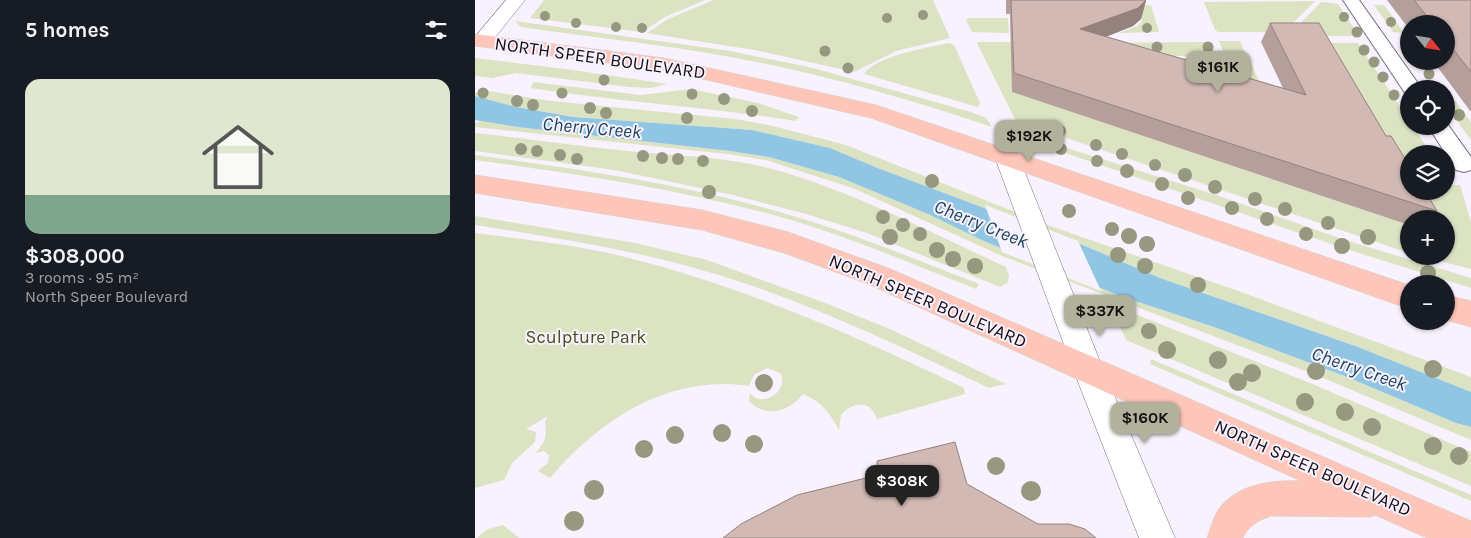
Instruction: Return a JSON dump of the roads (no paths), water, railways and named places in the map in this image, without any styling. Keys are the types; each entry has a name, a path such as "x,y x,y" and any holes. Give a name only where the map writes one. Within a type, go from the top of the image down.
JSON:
{"main road":[{"name":"NORTH SPEER BOULEVARD","path":"478,41 645,61 877,112 1006,155 1400,294"},
{"name":"NORTH SPEER BOULEVARD","path":"475,184 703,220 788,243 878,276 1382,499 1440,529 1468,538"},
{"path":"1455,310 1471,314"},
{"path":"1225,538 1233,519 1251,505 1271,498 1382,499"}],"street":[{"path":"478,41 517,0"},
{"path":"1351,0 1406,80"},
{"path":"1443,135 1464,164"},
{"path":"1006,155 1088,369 1157,538"}],"water":[{"name":"Cherry Creek","path":"475,96 516,107 573,117 752,130 830,148 875,167 1085,246 1160,278 1358,347 1471,392 1471,427 1456,423 1347,377 1217,328 1123,297 986,242 928,214 839,177 769,157 517,127 475,120"}],"park label":[{"name":"Sculpture Park","path":"586,337"}]}
